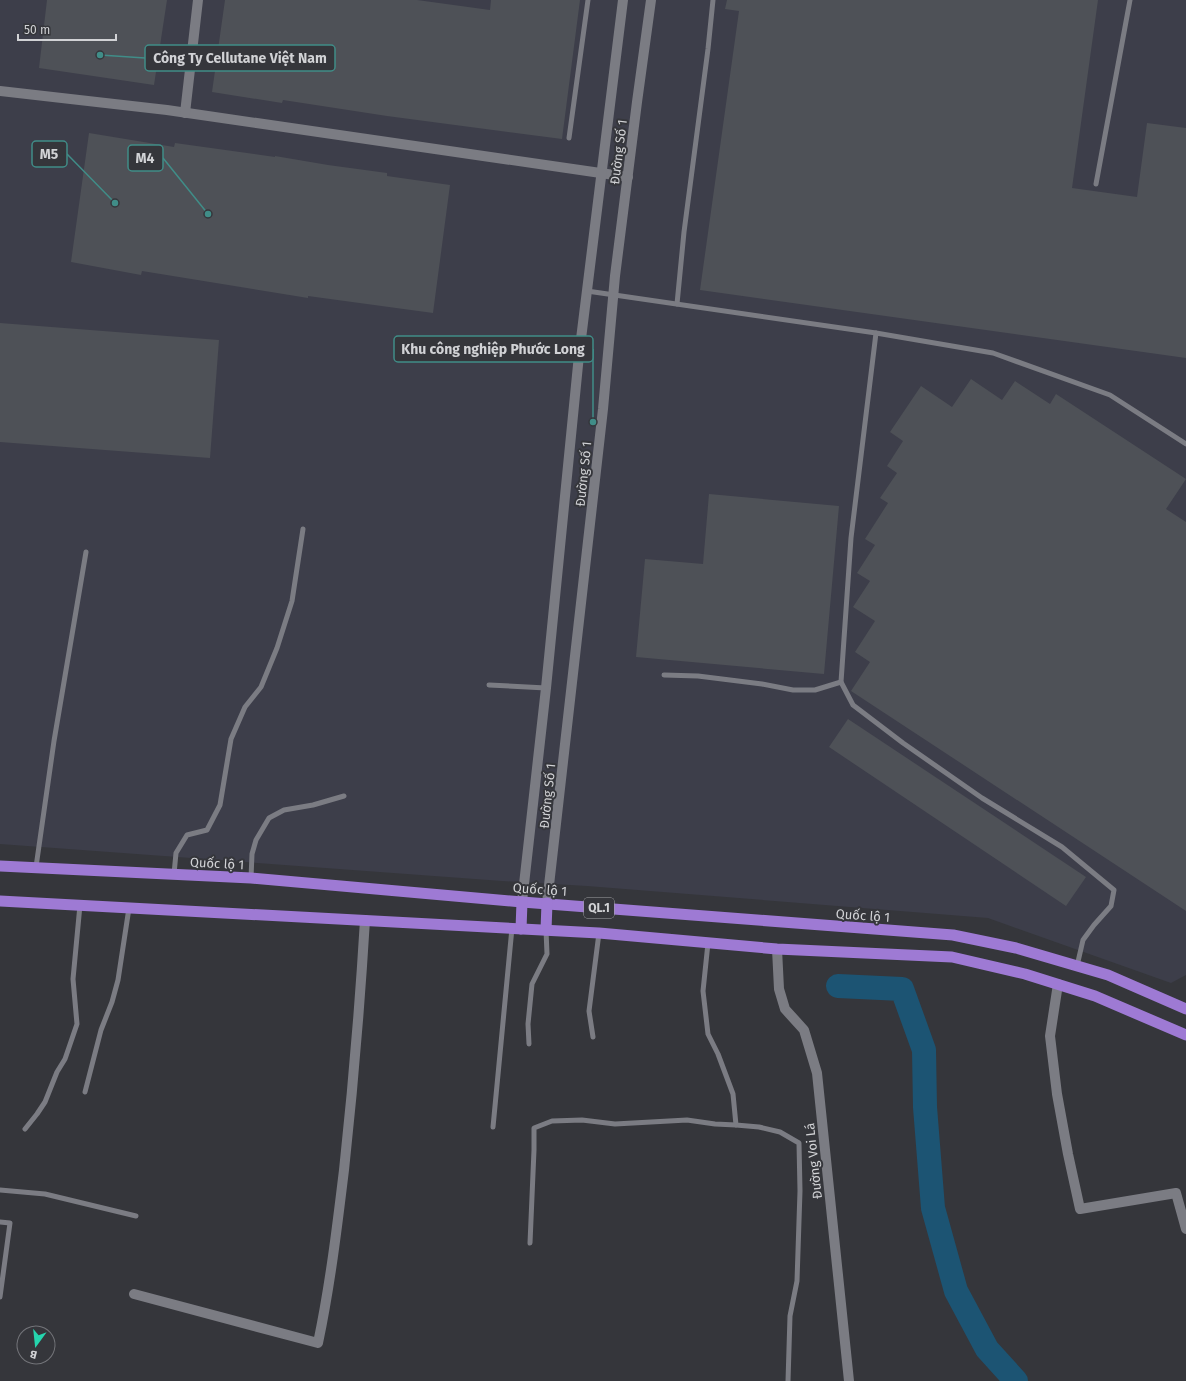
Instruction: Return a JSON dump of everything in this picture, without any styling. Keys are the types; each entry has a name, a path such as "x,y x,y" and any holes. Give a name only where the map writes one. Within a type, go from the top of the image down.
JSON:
{"highway":[{"name":"Quốc lộ 1","path":"0,866 252,878 522,902 953,935 1016,948 1108,975 1186,1009"},
{"name":"QL.1","path":"0,900 599,933 777,949 952,957 1025,974 1095,996 1186,1035"},
{"path":"517,929 522,902"},
{"path":"546,930 547,904"}],"street":[{"path":"185,113 198,0"},
{"name":"Đường Số 1","path":"522,902 546,688 579,355 624,0"},
{"name":"Đường Số 1","path":"547,904 604,409 615,276 651,0"},
{"path":"0,91 185,113 628,178"},
{"path":"134,1294 318,1343 328,1295 334,1253 349,1120 365,920"},
{"name":"Đường Voi Lá","path":"777,949 779,989 785,1008 804,1030 817,1073 849,1381"},
{"path":"1058,984 1050,1036 1058,1101 1080,1208 1176,1193 1186,1229"}],"lane":[{"path":"569,138 588,0"},
{"path":"677,304 685,225 713,0"},
{"path":"1096,184 1130,0"},
{"path":"587,291 876,333 993,353 1110,394 1186,444"},
{"path":"876,333 851,538 841,682 853,705 902,742 982,798 1062,847 1114,890 1111,906 1083,940 1077,966"},
{"path":"174,874 176,853 187,835 207,830 220,805 232,739 245,707 261,687 277,648 292,602 303,529"},
{"path":"36,867 54,741 86,552"},
{"path":"664,675 698,676 762,684 793,690 815,690 841,682"},
{"path":"489,685 546,688"},
{"path":"252,878 252,854 256,840 269,818 284,810 313,805 344,796"},
{"path":"25,1129 45,1102 57,1072 65,1059 77,1024 73,980 80,904"},
{"path":"85,1092 101,1030 112,1002 118,980 130,907"},
{"path":"493,1127 517,929"},
{"path":"529,1044 528,1024 532,984 540,971 547,954 546,930"},
{"path":"594,1037 590,1011 599,933"},
{"path":"708,943 703,991 708,1034 718,1054 733,1094 736,1125"},
{"path":"530,1243 534,1128 552,1121 582,1120 615,1124 687,1120 715,1124 759,1127 780,1132 799,1143 800,1191 797,1281 790,1316 788,1381"},
{"path":"0,1190 45,1194 136,1216"},
{"path":"0,1222 10,1223 0,1297"}],"shaded area":[{"path":"0,0 1186,0 1186,975 1171,983 988,918 587,886 0,844"}],"building":[{"path":"47,0 167,0 154,85 39,68"},
{"path":"225,0 417,0 490,10 491,0 580,0 562,139 387,116 283,100 282,103 212,92"},
{"path":"727,0 1098,0 1072,188 1137,197 1147,123 1186,128 1186,358 700,290 739,11 725,9"},
{"path":"89,133 174,147 175,143 275,156 387,173 387,176 450,185 433,313 308,296 308,298 142,271 141,275 71,262"},
{"path":"0,323 219,340 210,458 0,442"},
{"path":"971,379 1002,400 1015,381 1050,404 1056,394 1186,479 1166,509 1186,522 1186,911 851,691 870,662 855,652 875,621 853,607 870,581 857,573 875,545 865,539 888,503 880,498 897,473 887,466 903,441 890,432 921,386 952,407"},
{"path":"709,494 839,506 824,674 636,657 645,559 703,564"},
{"path":"848,719 1086,877 1066,906 829,747"}],"waterway":[{"path":"838,986 902,989 924,1050 925,1107 933,1208 956,1291 987,1349 1016,1381"}],"place":[{"name":"Công Ty Cellutane Việt Nam","path":"100,55"},
{"name":"M5","path":"115,203"},
{"name":"M4","path":"208,214"},
{"name":"Khu công nghiệp Phước Long","path":"593,422"}]}
